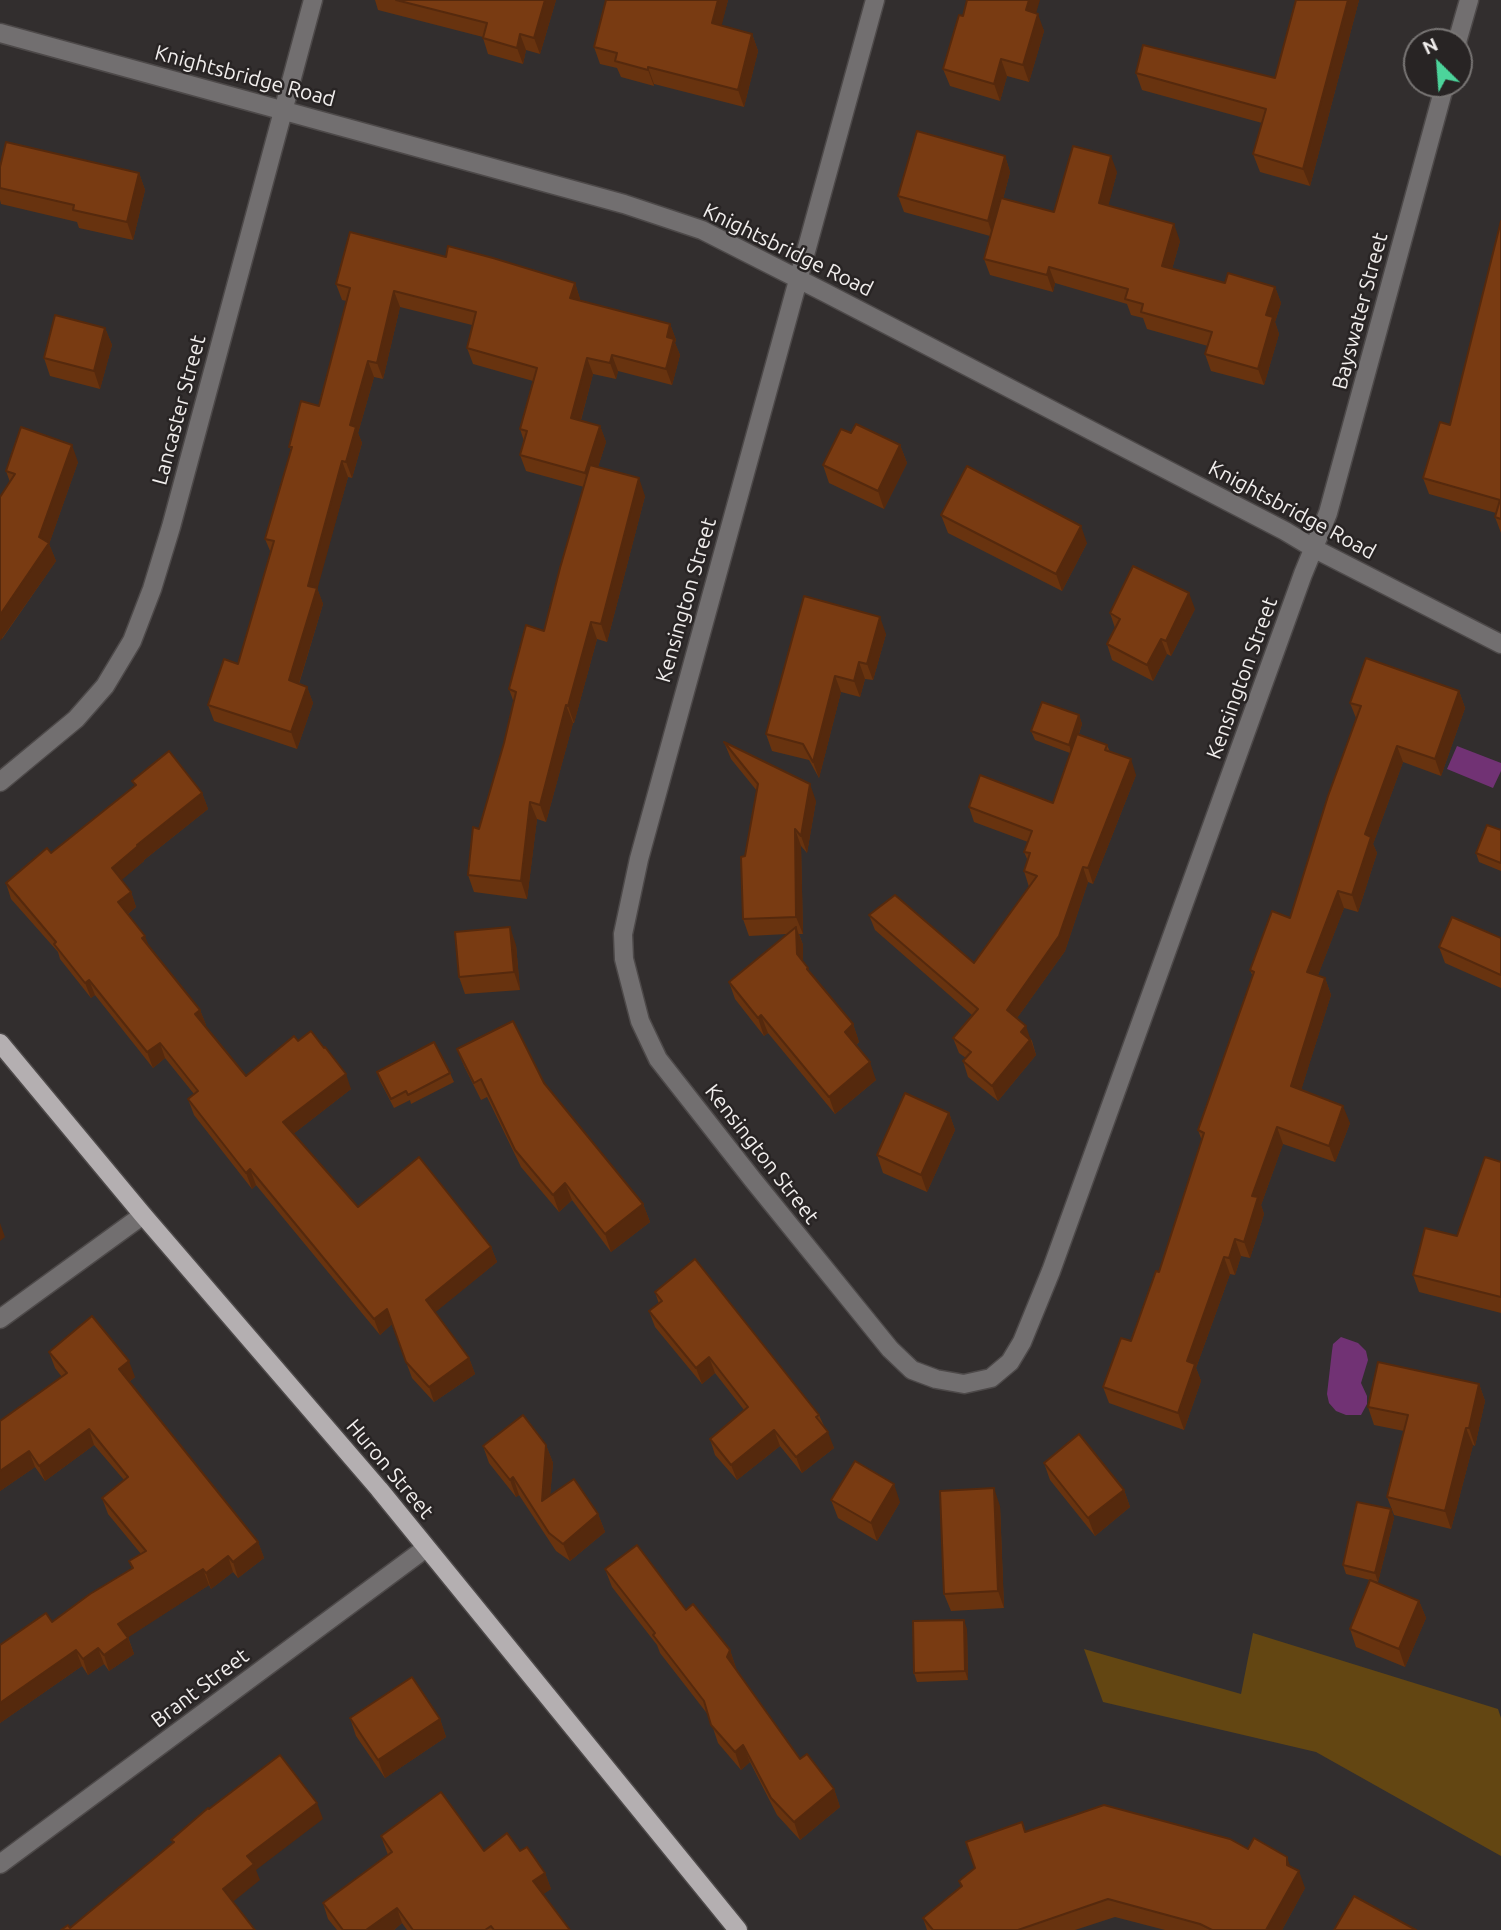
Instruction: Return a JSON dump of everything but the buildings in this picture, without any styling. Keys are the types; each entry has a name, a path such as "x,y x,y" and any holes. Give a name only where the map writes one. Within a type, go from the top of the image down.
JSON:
{"main road":[{"name":"Huron Street","path":"0,1042 143,1215 379,1489 737,1930"}],"street":[{"name":"Lancaster Street","path":"0,782 76,719 104,686 132,641 171,527 313,0"},
{"name":"Kensington Street","path":"875,0 639,859 622,934 624,959 640,1021 658,1059 826,1272 890,1349 912,1370 936,1379 964,1384 990,1378 1010,1362 1022,1342 1055,1259 1303,574 1315,549"},
{"path":"1461,28 1469,0"},
{"name":"Knightsbridge Road","path":"0,33 624,204 702,230 1501,644"},
{"name":"Bayswater Street","path":"1315,549 1328,513 1441,98"},
{"path":"0,1320 143,1215"},
{"name":"Brant Street","path":"0,1864 426,1548"}],"shaded area":[{"path":"1457,746 1501,763 1501,771 1493,788 1447,769"},
{"path":"1341,1337 1358,1343 1366,1351 1368,1360 1361,1383 1367,1396 1367,1404 1361,1415 1346,1415 1336,1411 1329,1403 1327,1394 1333,1344"},
{"path":"1253,1633 1498,1709 1501,1718 1501,1856 1316,1752 1103,1702 1084,1649 1241,1694"}]}
